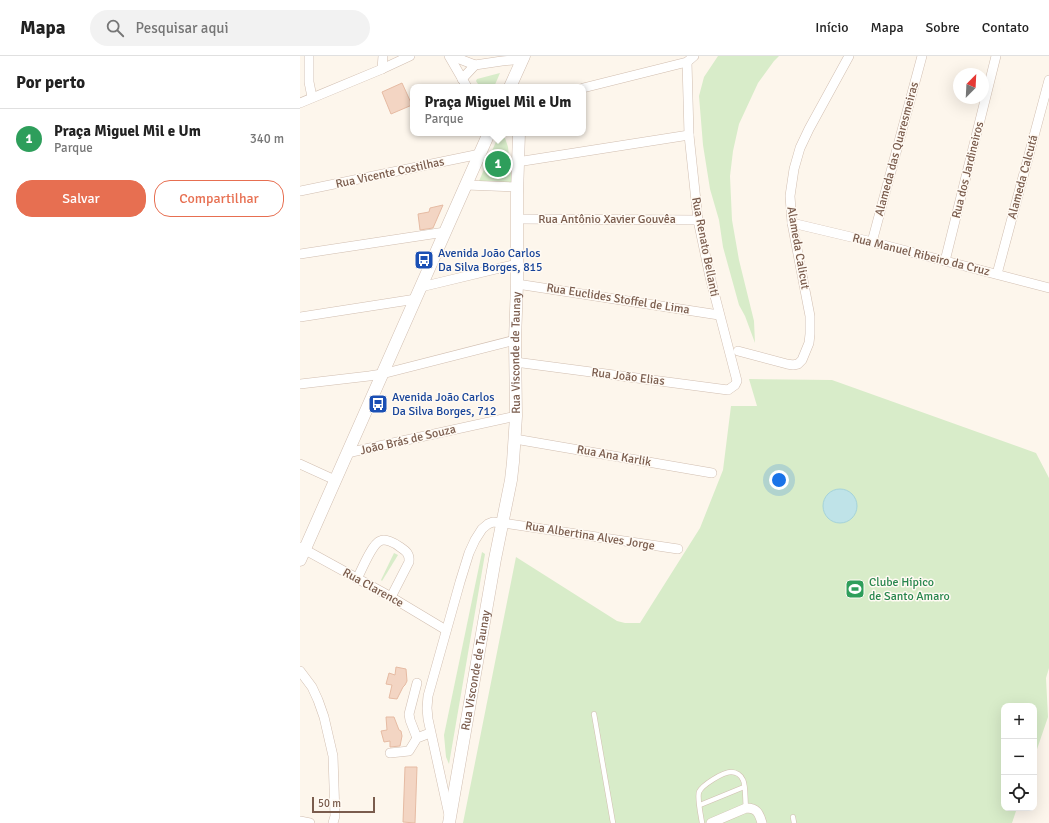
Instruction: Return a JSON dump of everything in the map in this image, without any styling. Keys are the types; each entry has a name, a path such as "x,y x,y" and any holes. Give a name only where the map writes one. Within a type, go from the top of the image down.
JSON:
{"street":[{"path":"308,56 309,82 312,97"},
{"path":"382,69 383,56"},
{"path":"300,103 410,56"},
{"path":"449,56 464,83 475,65"},
{"path":"452,56 475,65 524,57 516,81"},
{"path":"586,87 687,62 694,56"},
{"name":"Alameda Calicut","path":"738,351 793,365 798,364 804,355 810,339 810,316 792,222 790,196 794,169 800,148 809,129 849,56"},
{"name":"Alameda das Quaresmeiras","path":"872,242 922,56"},
{"name":"Rua dos Jardineiros","path":"945,261 996,56"},
{"name":"Rua Renato Bellanti","path":"687,62 689,136 698,220 719,315 737,381"},
{"name":"Alameda Calcutá","path":"997,274 1049,80"},
{"path":"302,552 488,136"},
{"name":"Rua Visconde de Taunay","path":"449,821 511,480 516,416 515,340 518,136"},
{"path":"518,162 689,136"},
{"name":"Rua Vicente Costilhas","path":"300,191 480,154"},
{"path":"466,185 517,187"},
{"name":"Rua Antônio Xavier Gouvêa","path":"517,219 698,220"},
{"name":"Rua Manuel Ribeiro da Cruz","path":"792,222 1049,288"},
{"path":"300,254 445,232"},
{"path":"421,287 517,264"},
{"name":"Rua Euclides Stoffel de Lima","path":"517,284 719,315"},
{"path":"300,317 416,299"},
{"path":"300,384 382,374 515,340"},
{"name":"Rua João Elias","path":"515,362 728,390 735,386 737,381"},
{"name":"João Brás de Souza","path":"347,454 516,416"},
{"name":"Rua Ana Karlik","path":"515,439 712,473"},
{"path":"300,464 335,480"},
{"name":"Rua Visconde de Taunay","path":"449,821 430,733 427,708 428,696 469,552 482,529 493,522 503,523"},
{"name":"Rua Albertina Alves Jorge","path":"503,523 678,550"},
{"path":"357,579 373,548 379,541 385,540 396,544 406,550 410,557 409,562 391,597"},
{"name":"Rua Clarence","path":"302,552 391,597 446,630"},
{"path":"300,670 312,687 318,700 324,717 333,756 335,816 333,823"},
{"path":"416,738 409,714 417,683"},
{"path":"390,753 409,751 416,738 430,733"},
{"path":"714,822 746,808 752,808 760,816 762,823"},
{"path":"300,821 310,823"}],"lane":[{"path":"594,714 613,823"},
{"path":"702,823 699,792 703,786 720,775 730,772 738,774 744,781 746,808"},
{"path":"700,805 744,787"},
{"path":"793,817 794,823"}],"green space":[{"path":"718,56 779,56 758,83 739,124 733,151 730,176 732,220 739,260 754,321 755,343 745,316 739,305 723,247 719,220 710,189 703,145 699,96 704,77"},
{"path":"500,73 495,84 478,84 476,81 477,79"},
{"path":"498,137 505,138 508,147 512,183 479,181"},
{"name":"Clube Hípico de Santo Amaro","path":"749,379 832,380 1036,453 1049,478 1049,668 1046,678 1048,717 1037,749 1037,703 1001,703 1001,811 1016,811 1012,823 463,823 516,557 617,621 625,623 640,623 700,528 723,470 731,406 757,406"},
{"path":"482,552 485,554 449,764 446,757 444,735"},
{"path":"394,553 398,555 382,581 381,580"}],"water":[{"path":"843,489 852,494 856,499 856,513 852,518 847,522 837,523 833,522 824,513 823,503 824,499 833,490"}],"building":[{"path":"402,83 410,101 410,106 391,114 382,92"},
{"path":"443,205 433,228 420,230 418,214 429,212 430,208"},
{"path":"396,667 406,669 407,681 397,699 389,698 392,685 386,684 389,673 395,675"},
{"path":"386,717 394,717 399,730 401,731 402,736 400,746 390,747 390,741 384,742 381,731 387,730"},
{"path":"405,767 417,767 415,823 403,822"}],"place":[{"name":"Praça Miguel Mil e Um","path":"498,164"},
{"name":"Avenida João Carlos Da Silva Borges, 815","path":"424,260"},
{"name":"Avenida João Carlos Da Silva Borges, 712","path":"378,404"},
{"name":"Clube Hípico de Santo Amaro","path":"855,589"}]}
